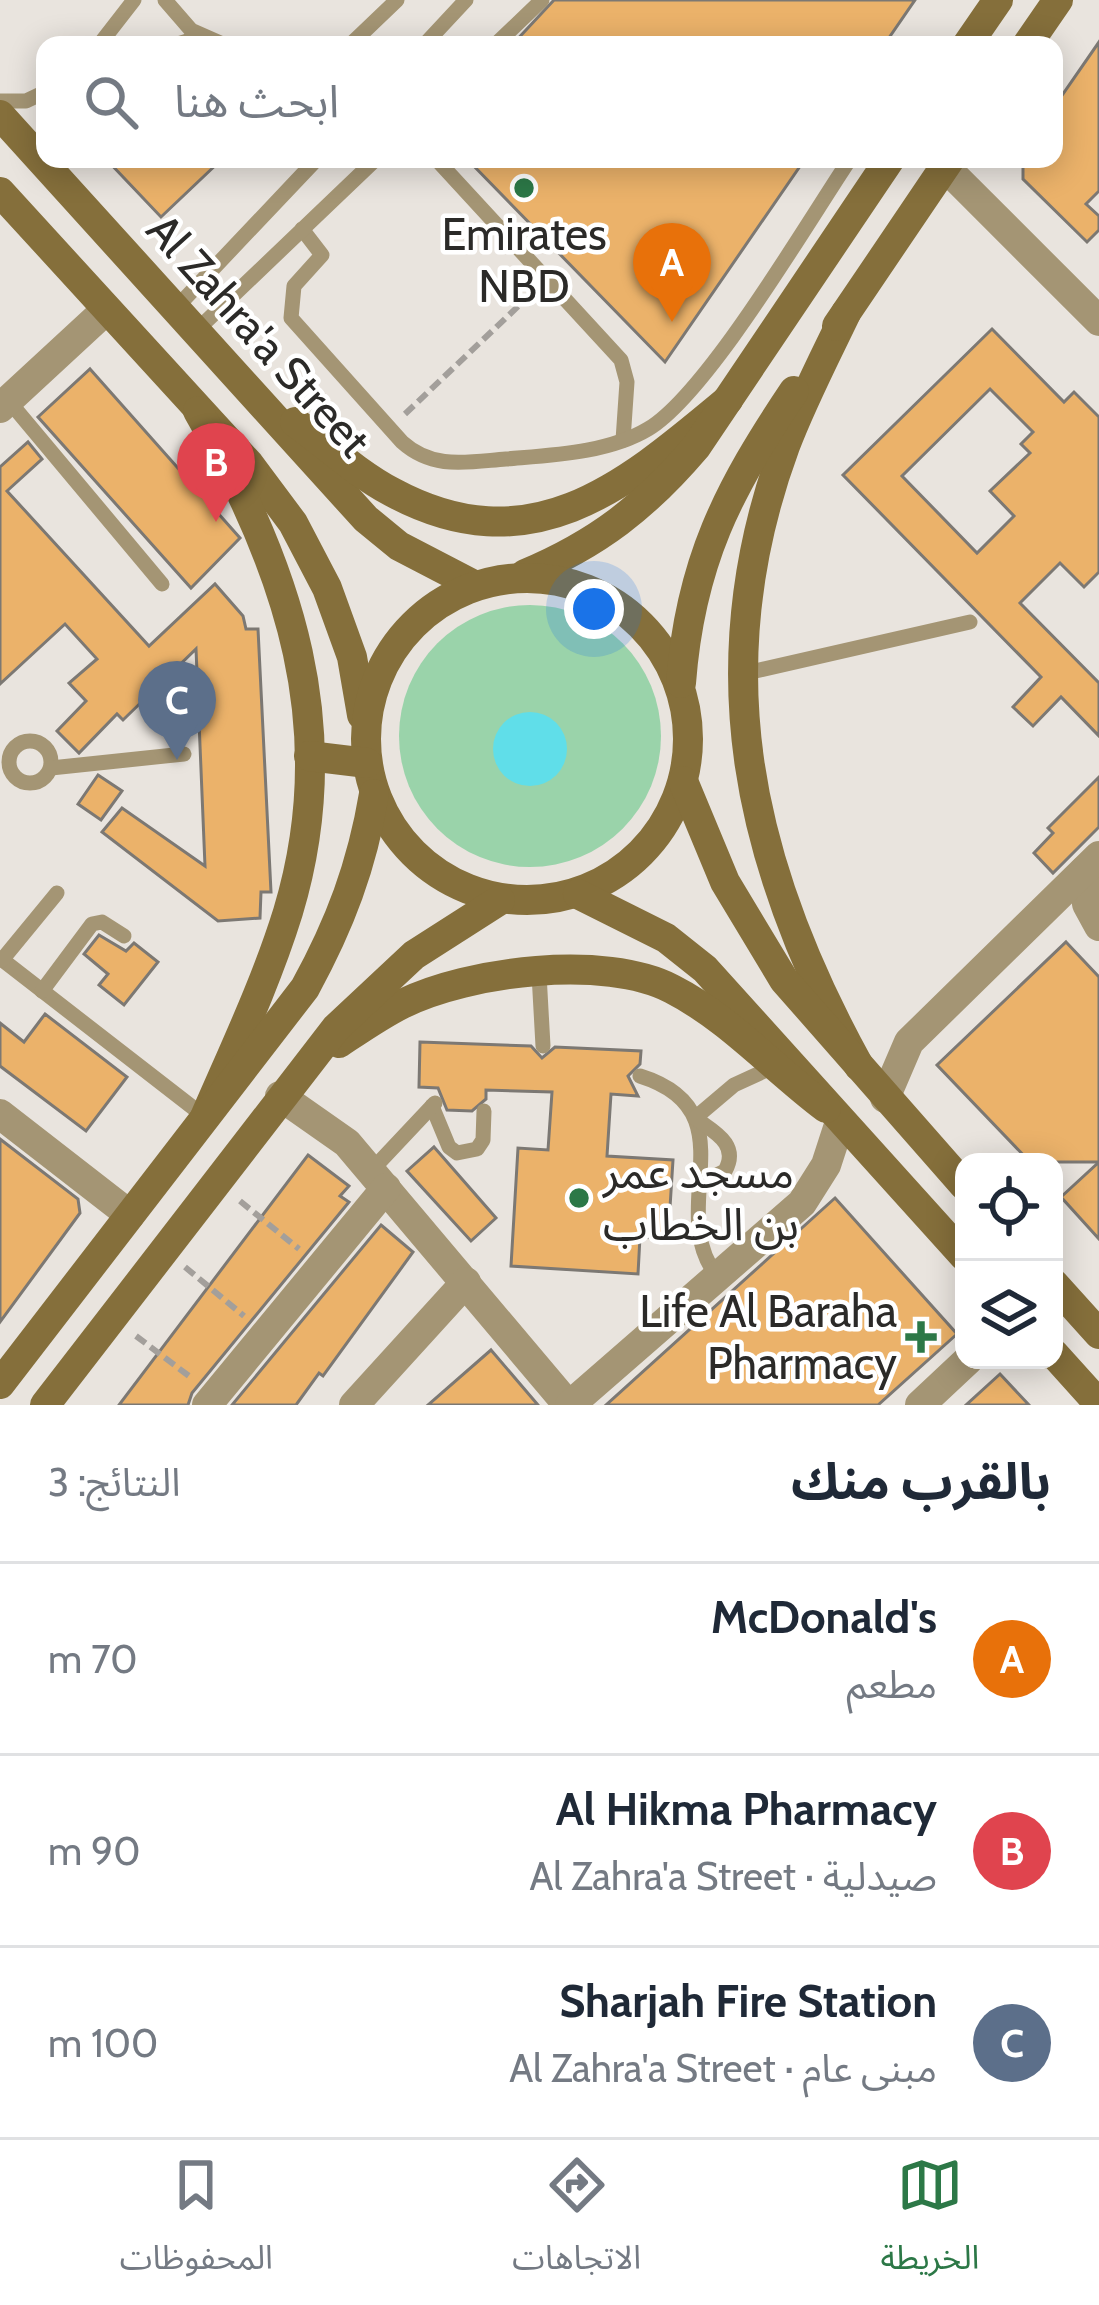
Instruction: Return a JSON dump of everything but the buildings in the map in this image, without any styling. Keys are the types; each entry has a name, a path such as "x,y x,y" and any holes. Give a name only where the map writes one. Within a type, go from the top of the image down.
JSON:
{"main road":[{"path":"974,36 998,0"},
{"path":"1033,36 1058,0"},
{"name":"Al Zahra'a Street","path":"0,116 36,149"},
{"path":"520,577 619,526 660,489 728,400 884,168"},
{"path":"681,689 663,650 636,619 602,594 562,580 520,577 474,585 440,602 410,626 387,657 372,692 365,729 374,794 394,832 423,864 459,887 500,899 539,901 578,894 625,868 661,830 683,781 688,735 681,689 693,592 716,519 742,467 944,168"},
{"name":"Al Zahra'a Street","path":"62,172 186,320 366,519 399,546 474,585"},
{"name":"Al Zahra'a Street","path":"0,192 249,464 293,523 328,588 352,657 365,729"},
{"path":"846,314 785,444 764,512 745,620 742,674 750,782 769,866 792,934 859,1066"},
{"path":"238,378 390,492 471,519 514,521 596,501 634,479 728,400"},
{"path":"198,411 267,542 290,611 304,683 309,756 289,908 205,1117"},
{"path":"309,756 367,763"},
{"path":"683,781 753,932 796,995 955,1175"},
{"path":"0,1384 305,988 339,926 363,858 374,794"},
{"path":"578,894 623,913 705,969 955,1246"},
{"path":"45,1405 302,1069 400,966 456,923 500,899"},
{"path":"302,1069 402,1003 483,978 607,971 670,987 833,1115"},
{"path":"1063,1294 1099,1334"},
{"path":"1063,1364 1099,1404"}],"street":[{"path":"952,168 1099,321"},
{"path":"4,404 106,310"},
{"path":"1091,864 1087,904 1099,926"},
{"path":"885,1098 909,1042 1091,864"},
{"path":"280,1096 333,1129 569,1405 802,1203 826,1165 833,1115"},
{"path":"0,1114 130,1215"},
{"path":"211,1400 321,1267 379,1179"},
{"path":"354,1405 466,1282"},
{"path":"920,1405 958,1369"}],"lane":[{"path":"113,36 134,0"},
{"path":"165,0 199,36"},
{"path":"359,36 397,0"},
{"path":"432,36 466,0"},
{"path":"504,36 542,0"},
{"path":"0,101 36,96"},
{"path":"186,320 309,168"},
{"path":"186,320 302,229 366,168"},
{"path":"444,168 621,360 627,382 623,440"},
{"path":"302,229 322,255 294,286 291,318 389,428 422,457 446,463 623,440 646,430 686,398 844,168"},
{"path":"4,404 162,584"},
{"path":"742,674 970,622"},
{"path":"51,769 48,750 31,741 14,748 5,766 29,784 39,782 51,769 184,754"},
{"path":"57,893 1,959 205,1117"},
{"path":"42,991 92,924 102,922 124,936"},
{"path":"539,974 543,1046"},
{"path":"695,1118 734,1085 773,1067"},
{"path":"640,1076 673,1090 731,1152 725,1171 701,1183"},
{"path":"379,1179 435,1103 448,1147 457,1153 477,1149 484,1112"},
{"path":"695,1118 701,1139 701,1183 694,1224 698,1243 717,1276"}],"path":[{"path":"389,428 547,278"},
{"path":"216,1181 321,1267"},
{"path":"164,1249 265,1334"},
{"path":"112,1318 211,1400"}],"green space":[{"path":"530,605 580,615 623,643 651,686 661,736 651,786 623,829 580,857 530,867 480,857 437,829 409,786 399,736 409,686 437,643 480,615"}],"water":[{"path":"530,712 556,723 567,749 556,775 530,786 504,775 493,749 504,723"}],"place":[{"name":"Emirates NBD","path":"524,188"},
{"name":"McDonald's","path":"672,322"},
{"name":"Al Hikma Pharmacy","path":"216,522"},
{"name":"Sharjah Fire Station","path":"177,760"},
{"name":"مسجد عمر بن الخطاب","path":"579,1198"},
{"name":"Life Al Baraha Pharmacy","path":"921,1337"}]}
